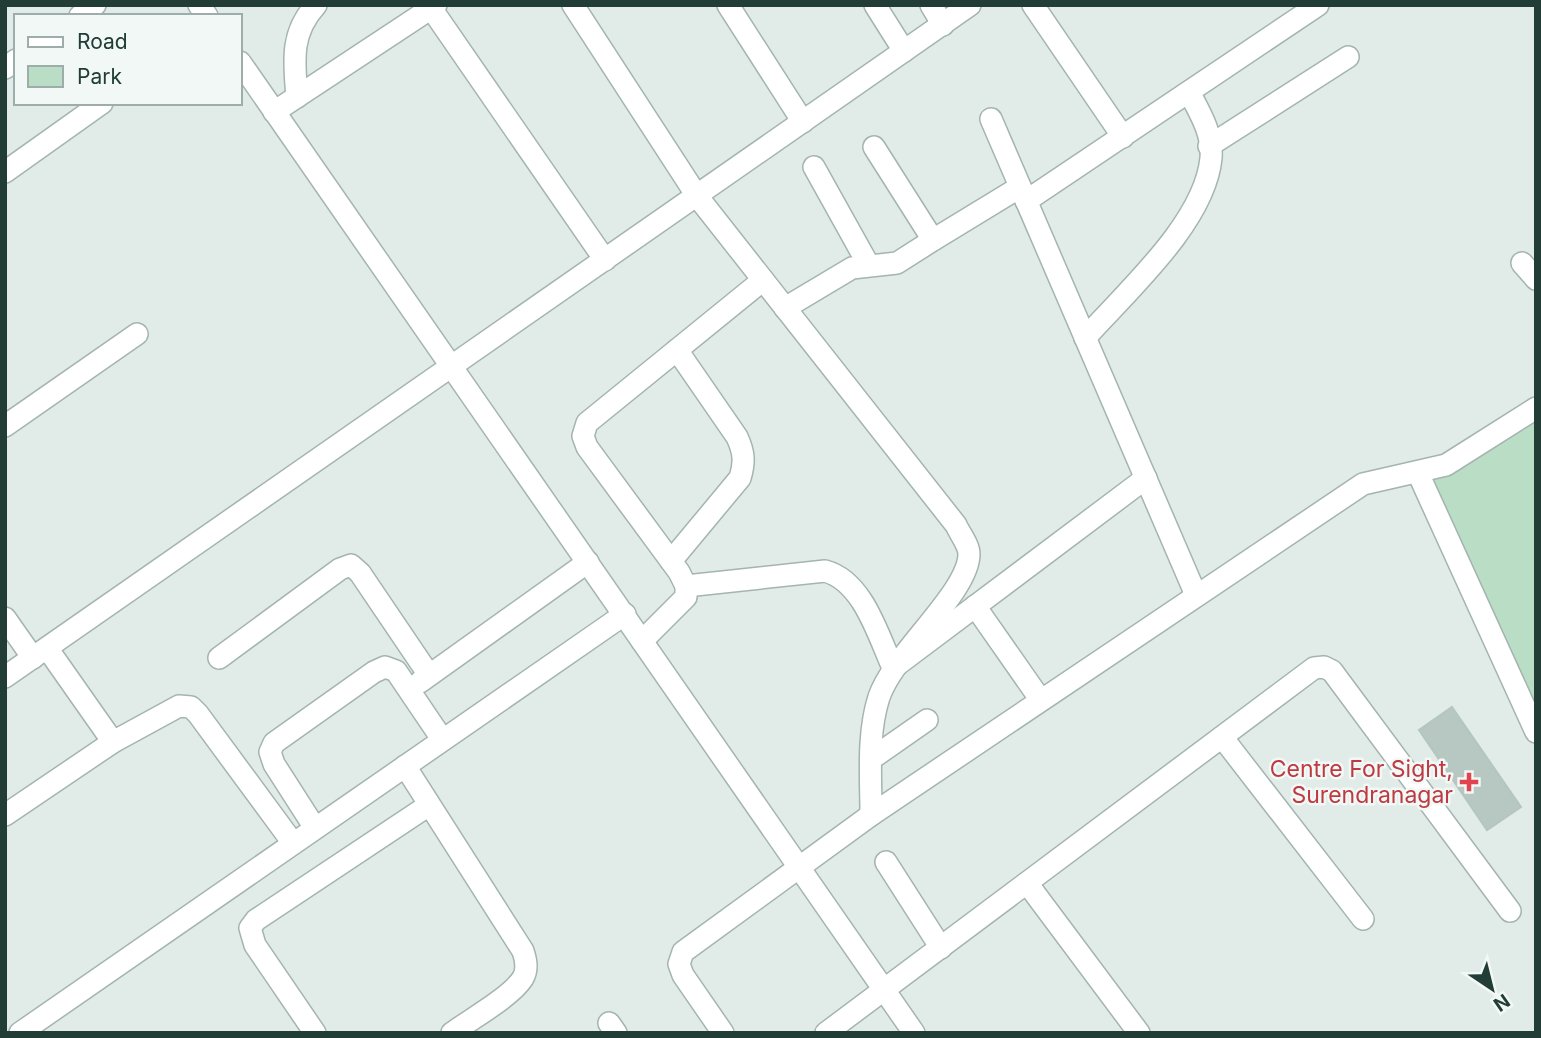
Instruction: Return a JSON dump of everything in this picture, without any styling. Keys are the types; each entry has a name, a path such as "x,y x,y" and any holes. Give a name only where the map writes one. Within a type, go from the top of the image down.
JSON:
{"street":[{"path":"297,97 293,48 302,24 316,5"},
{"path":"573,5 697,196 956,525 969,552 965,574 893,668 879,698 871,759 871,815"},
{"path":"728,5 803,122"},
{"path":"875,5 904,51"},
{"path":"932,5 943,25"},
{"path":"5,677 970,5"},
{"path":"1033,5 1123,137"},
{"path":"785,308 852,268 868,264 897,263 933,240 1023,194 1123,137 1318,5"},
{"path":"274,112 433,7 605,260"},
{"path":"1209,146 1348,57"},
{"path":"242,65 914,1033"},
{"path":"1085,338 1185,226 1203,191 1211,157 1206,123 1189,92"},
{"path":"5,172 99,105"},
{"path":"991,119 1196,595"},
{"path":"874,147 933,240"},
{"path":"814,167 868,264"},
{"path":"642,641 686,597 686,586 671,561 587,447 583,436 587,423 763,280"},
{"path":"5,426 137,334"},
{"path":"671,561 740,478 744,464 743,451 737,437 677,350"},
{"path":"723,1033 683,975 679,964 683,952 798,865 1040,699 1363,484 1446,465 1536,408"},
{"path":"1418,473 1536,732"},
{"path":"893,668 1146,478"},
{"path":"409,689 588,562"},
{"path":"219,658 340,569 351,565 360,573 429,675"},
{"path":"686,586 825,571 840,575 853,588 893,668"},
{"path":"975,606 1040,699"},
{"path":"20,1033 625,614"},
{"path":"5,618 40,653 113,742"},
{"path":"315,828 274,764 270,752 274,743 385,667 396,671 442,739"},
{"path":"826,1033 1314,668 1324,667 1332,671 1510,911"},
{"path":"5,815 113,742 179,706 191,707 293,843"},
{"path":"871,759 927,720"},
{"path":"1222,737 1363,919"},
{"path":"405,766 523,951 526,964 523,977 514,987 452,1033"},
{"path":"315,1033 255,945 250,928 256,920 429,805"},
{"path":"887,862 941,948"},
{"path":"1027,883 1139,1033"}],"green space":[{"path":"1536,408 1536,732 1418,473"}],"building":[{"path":"1452,707 1521,807 1487,830 1419,730"}],"place":[{"name":"Centre For Sight, Surendranagar","path":"1469,782"}]}
